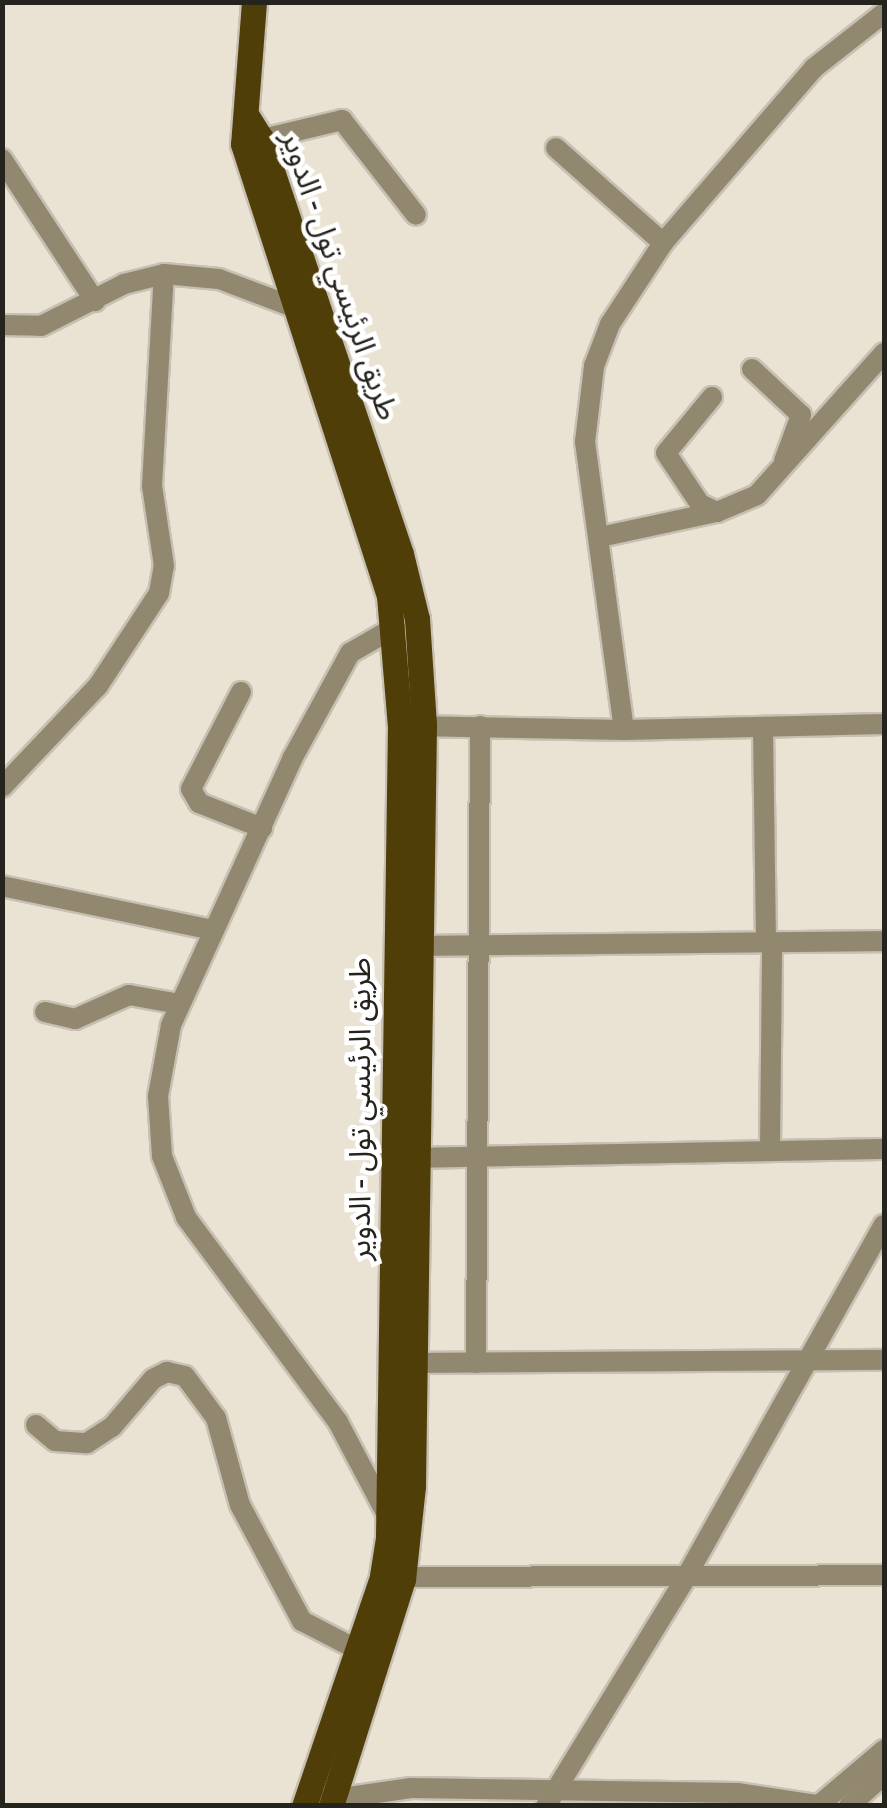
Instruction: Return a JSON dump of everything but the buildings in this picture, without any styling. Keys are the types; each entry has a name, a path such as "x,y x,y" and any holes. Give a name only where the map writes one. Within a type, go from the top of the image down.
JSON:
{"main road":[{"name":"طريق الرئيسي تول - الدوير","path":"254,2 246,116 395,627 412,726 420,946 388,1517 392,1578 358,1650 320,1803"},
{"name":"طريق الرئيسي تول - الدوير","path":"302,302 401,554 417,618 406,1158 416,1363 392,1578 320,1803"}],"street":[{"path":"624,730 584,442 588,386 610,324 663,243 814,68 884,13"},
{"path":"252,141 342,120 416,214"},
{"path":"556,148 663,243"},
{"path":"2,159 95,301"},
{"path":"2,325 41,326 164,274 219,279 302,302"},
{"path":"2,787 98,686 159,593 164,566 152,486 164,274"},
{"path":"600,538 717,512 757,495 780,476 884,353"},
{"path":"752,369 801,415 780,476"},
{"path":"712,397 666,453 700,504 717,512"},
{"path":"388,1517 338,1422 208,1250 172,1190 162,1156 158,1096 180,1004 350,652 395,627"},
{"path":"241,692 190,789 199,803 262,828"},
{"path":"412,726 624,730 884,724"},
{"path":"476,1363 473,1156 480,726"},
{"path":"763,727 770,1147"},
{"path":"2,886 213,930"},
{"path":"420,946 884,941"},
{"path":"44,1012 75,1019 129,995 180,1004"},
{"path":"406,1158 770,1147 884,1149"},
{"path":"550,1800 685,1579 884,1225"},
{"path":"416,1363 884,1360"},
{"path":"36,1425 55,1441 87,1443 112,1427 153,1379 167,1372 185,1376 216,1418 240,1505 302,1621 358,1650"},
{"path":"392,1578 685,1579 884,1574"},
{"path":"320,1803 411,1788 550,1800 736,1793 820,1805 884,1750"},
{"path":"850,1806 884,1775"}]}
